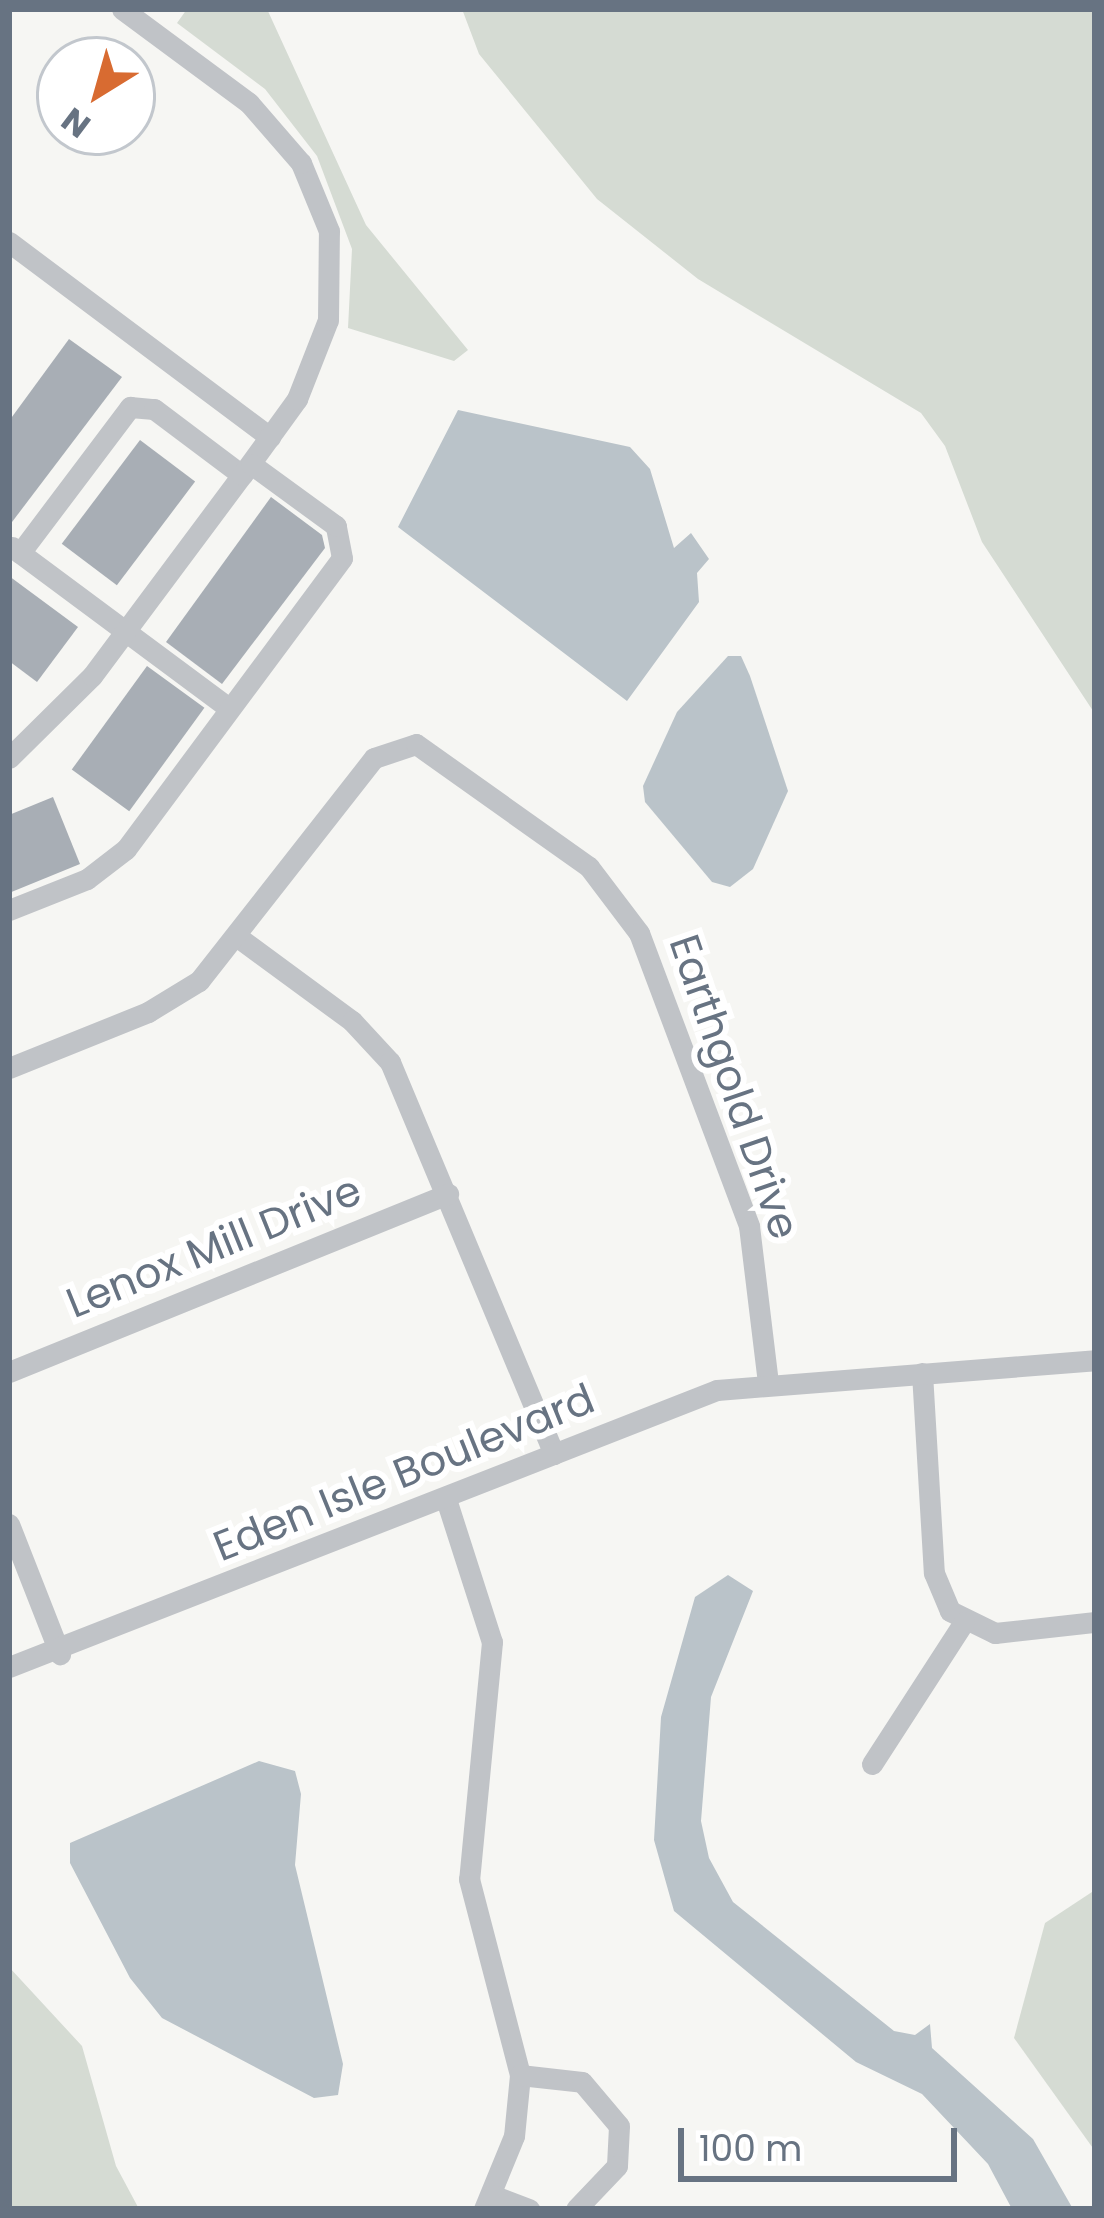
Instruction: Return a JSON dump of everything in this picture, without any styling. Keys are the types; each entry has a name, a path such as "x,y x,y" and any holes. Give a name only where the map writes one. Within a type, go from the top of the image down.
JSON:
{"street":[{"path":"9,758 125,631 247,470 314,367 328,320 332,260 317,195 273,126 122,9"},
{"path":"9,242 270,437"},
{"path":"9,910 112,863 229,708 345,548 336,526 154,409 130,407 14,549 229,708"},
{"name":"Earthgold Drive","path":"9,1068 178,996 239,938 374,758 399,744 430,750 589,867 658,974 697,1106 749,1226 768,1382"},
{"path":"239,938 352,1021 389,1062 554,1454"},
{"name":"Lenox Mill Drive","path":"9,1372 448,1194"},
{"name":"Eden Isle Boulevard","path":"9,1667 60,1654 718,1390 768,1382 1095,1360"},
{"path":"922,1373 934,1573 964,1622 995,1633 1095,1622"},
{"path":"446,1499 492,1642 469,1879 520,2074 514,2136 488,2202 529,2209"},
{"path":"9,1523 60,1654"},
{"path":"872,1764 964,1622"},
{"path":"520,2074 582,2082 619,2126 617,2166 576,2209"}],"shaded area":[{"path":"187,9 267,9 366,225 468,350 454,361 348,328 352,249 317,156 265,89 177,23"},
{"path":"462,9 1095,9 1095,714 982,542 945,446 921,413 698,279 597,199 479,54"},
{"path":"458,410 630,447 650,469 674,548 691,533 709,559 697,573 699,602 627,701 398,527"},
{"path":"728,656 741,656 750,676 788,791 753,869 730,887 712,882 645,802 643,786 677,712"},
{"path":"728,1575 753,1591 711,1697 701,1821 709,1858 733,1902 894,2031 915,2035 930,2024 932,2048 1033,2139 1073,2209 1012,2209 988,2164 922,2094 856,2062 674,1911 654,1840 661,1717 695,1597"},
{"path":"259,1761 295,1771 301,1794 295,1865 343,2064 338,2095 314,2098 162,2018 130,1978 70,1863 70,1843"},
{"path":"1095,1890 1095,2151 1014,2038 1045,1923"},
{"path":"9,1967 82,2046 116,2166 139,2209 9,2209"}],"building":[{"path":"69,339 122,377 9,526 9,421"},
{"path":"140,440 195,482 117,585 62,544"},
{"path":"271,497 322,535 325,548 222,684 166,642"},
{"path":"9,576 78,627 37,682 9,661"},
{"path":"147,666 204,708 129,811 72,770"},
{"path":"53,797 80,864 9,893 9,815"}]}
